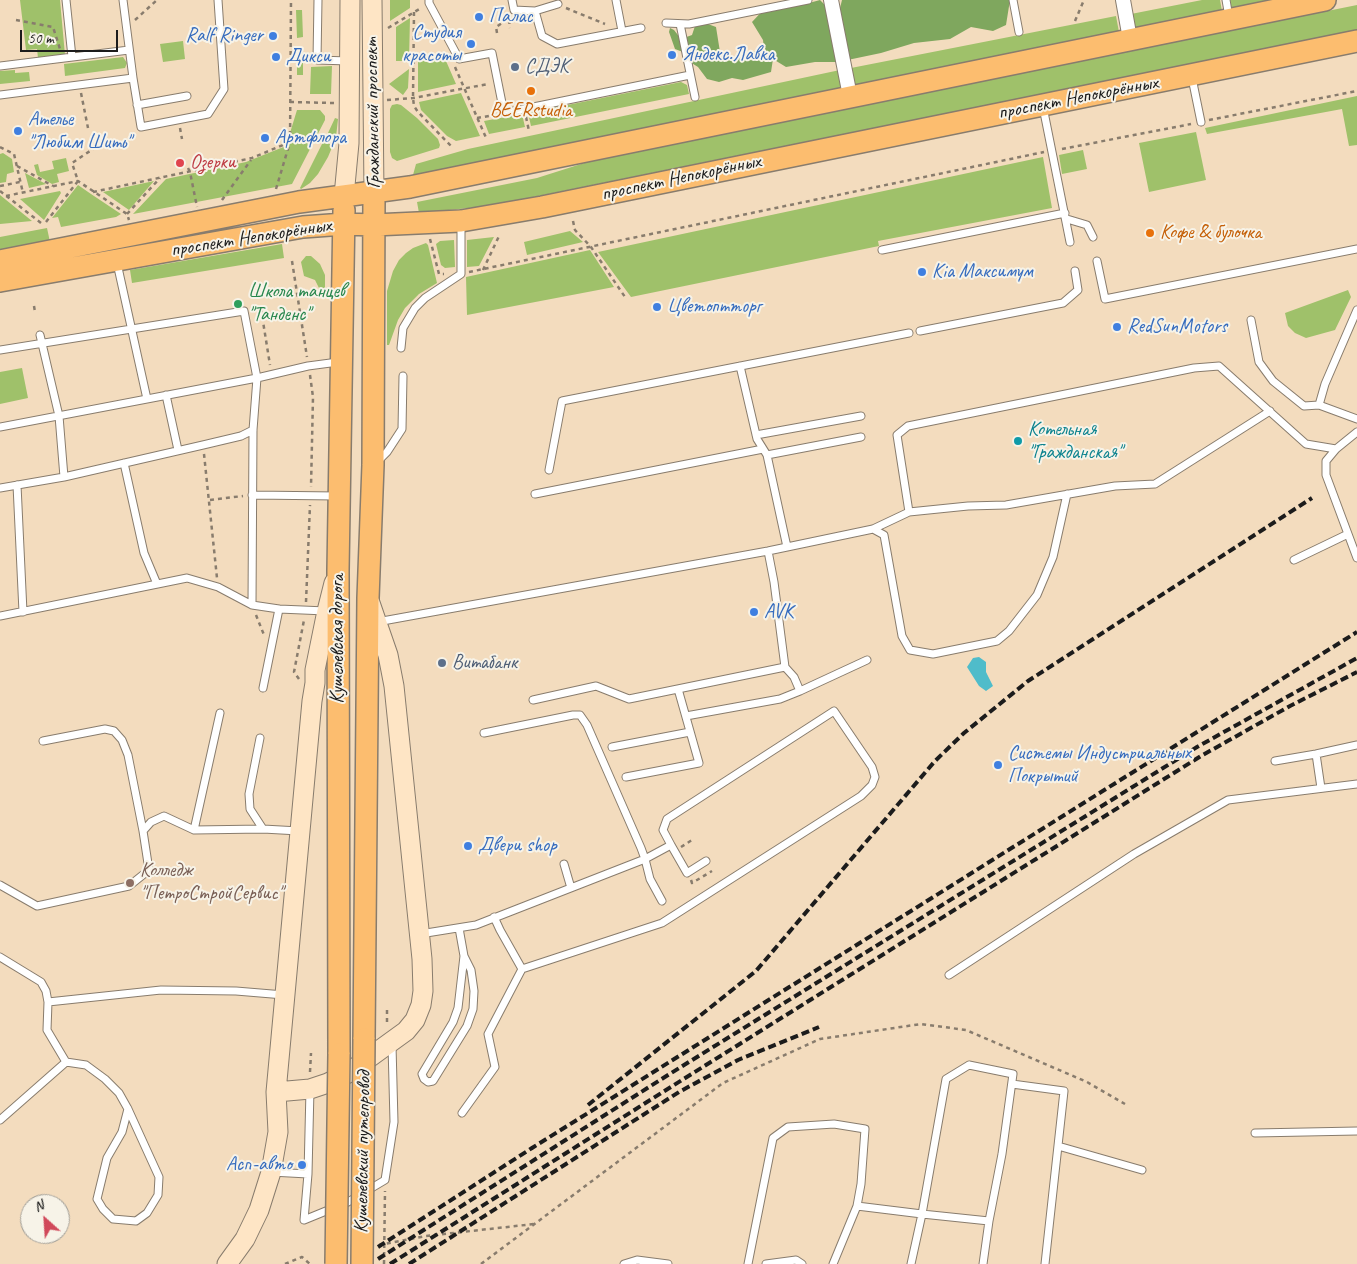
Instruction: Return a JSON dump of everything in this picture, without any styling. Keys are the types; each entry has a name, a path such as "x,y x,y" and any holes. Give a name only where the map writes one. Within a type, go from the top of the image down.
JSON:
{"main road":[{"name":"Гражданский проспект","path":"344,224 344,196 349,143 350,0"},
{"name":"Гражданский проспект","path":"372,0 374,225"},
{"name":"проспект Непокорённых","path":"0,261 299,202 410,187 1130,39 1228,10 1322,0"},
{"name":"проспект Непокорённых","path":"0,281 303,227 461,221 542,207 1357,41"},
{"name":"Кушелевская дорога","path":"339,1054 338,570 344,224"},
{"name":"Кушелевская дорога","path":"364,1039 368,598 373,465 374,225"},
{"path":"307,681 315,670 327,611 338,570"},
{"path":"276,1092 328,1083 348,1072 406,1032 415,1020 423,991 420,934 394,683 388,655 368,598"},
{"path":"367,685 370,678 378,674 384,674 394,683"},
{"path":"307,681 329,677 334,679 338,686"},
{"path":"227,1264 245,1239 259,1210 271,1172 278,1132 276,1092 312,701 307,681"},
{"name":"Кушелевский путепровод","path":"362,1264 364,1039"},
{"name":"Кушелевский путепровод","path":"336,1264 339,1054"},
{"path":"214,1264 236,1233 249,1208 257,1182 266,1132 276,1092"}],"street":[{"path":"831,0 850,96"},
{"path":"1123,0 1130,39"}],"lane":[{"path":"66,0 72,57"},
{"path":"123,0 141,128 208,114 224,89 218,0"},
{"path":"318,0 317,60 349,61"},
{"path":"512,0 514,10 535,11 558,4"},
{"path":"616,0 622,31"},
{"path":"666,23 689,24 733,18 808,0"},
{"path":"1013,0 1019,32"},
{"path":"429,2 459,59 492,53 504,113 690,75"},
{"path":"535,11 542,36 557,44 641,28"},
{"path":"680,24 694,97"},
{"path":"0,66 129,50"},
{"path":"1192,75 1201,122"},
{"path":"0,95 133,78"},
{"path":"138,105 187,96"},
{"path":"1043,104 1070,242"},
{"path":"882,250 1066,216 1087,225 1092,237"},
{"path":"401,348 404,328 415,308 425,298 462,274 461,221"},
{"path":"1097,261 1105,300 1357,250"},
{"path":"116,261 147,399"},
{"path":"920,330 1063,302 1078,290 1075,271"},
{"path":"1320,405 1325,384 1357,310"},
{"path":"0,350 40,339 132,330 244,311 257,378 253,430 252,605"},
{"path":"1252,320 1259,362 1273,381 1304,406 1320,405 1357,419"},
{"path":"549,470 562,401 909,333"},
{"path":"40,339 59,416 64,477"},
{"path":"0,427 257,378 308,366 341,362"},
{"path":"740,366 756,435 765,452 787,547"},
{"path":"909,512 898,435 908,426 1194,368 1219,366 1306,444 1336,449"},
{"path":"373,465 387,452 402,428 402,376"},
{"path":"166,395 178,450"},
{"path":"377,622 768,551 873,529 909,512 968,506 1006,505 1114,486 1156,484 1270,411"},
{"path":"756,435 861,416"},
{"path":"0,488 64,477 241,436 253,430"},
{"path":"1357,432 1336,449 1326,461 1326,475 1357,558"},
{"path":"535,494 765,452 861,437"},
{"path":"124,463 144,553 157,584"},
{"path":"17,485 23,612"},
{"path":"873,529 884,535 902,636 910,650 933,654 997,641 1009,631 1037,595 1054,557 1067,494"},
{"path":"252,495 339,496"},
{"path":"1294,560 1348,534"},
{"path":"768,551 785,667 794,677 800,691"},
{"path":"0,616 187,578 218,588 252,605 279,609 327,611"},
{"path":"264,688 279,609"},
{"path":"686,716 780,699 867,660"},
{"path":"533,700 596,686 629,699 785,667"},
{"path":"626,777 700,763 678,689"},
{"path":"462,1113 495,1067 488,1034 522,969 662,923 861,796 872,785 875,777 872,767 834,711 667,819 663,830 687,873 706,861"},
{"path":"194,830 220,713"},
{"path":"484,734 580,715 587,725 642,848 650,879 662,901"},
{"path":"0,885 37,906 129,886 148,870 143,831 128,754 122,740 114,731 105,729 43,742"},
{"path":"612,747 690,732"},
{"path":"260,738 249,794 250,809 263,829"},
{"path":"1275,761 1357,744"},
{"path":"1316,754 1321,788"},
{"path":"949,975 1134,854 1228,800 1357,784"},
{"path":"143,831 151,822 164,816 194,830 263,829 299,831"},
{"path":"420,934 459,928 494,917 644,859 671,845"},
{"path":"564,864 571,888"},
{"path":"494,917 522,969"},
{"path":"459,928 464,956 471,970 474,991 473,1009 467,1026 433,1081 428,1082 422,1074 453,1022 458,1008 464,956"},
{"path":"0,957 41,982 46,991 48,1002 47,1030 66,1062"},
{"path":"48,1002 161,990 236,991 285,995"},
{"path":"310,1085 308,1174 304,1220 348,1202 385,1180 394,1122 391,1042"},
{"path":"0,1120 66,1062 86,1065 119,1093 128,1108 159,1177 158,1195 147,1213 136,1221 113,1219 102,1210 97,1199 106,1158 122,1132 128,1108"},
{"path":"911,1264 922,1214 946,1079 969,1065 1013,1074 1002,1154 982,1264"},
{"path":"1012,1084 1064,1091 1045,1264"},
{"path":"748,1264 773,1138 788,1127 834,1124 865,1129 862,1184 857,1206 833,1264"},
{"path":"1255,1132 1357,1131"},
{"path":"1058,1146 1142,1170"},
{"path":"271,1172 308,1174"},
{"path":"857,1206 989,1221"},
{"path":"624,1264 637,1260 668,1264"},
{"path":"766,1264 796,1260 802,1264"}],"path":[{"path":"126,28 157,0"},
{"path":"275,193 290,142 290,0"},
{"path":"1076,21 1084,0"},
{"path":"386,29 429,2"},
{"path":"558,4 622,31"},
{"path":"510,28 509,20 514,10"},
{"path":"414,12 413,98 418,112 453,148"},
{"path":"16,20 53,27 64,58"},
{"path":"497,33 496,27 509,20"},
{"path":"459,59 454,66 486,140"},
{"path":"386,100 413,98 498,82"},
{"path":"80,85 88,128"},
{"path":"430,239 439,274 462,274 1052,150 1357,91"},
{"path":"290,102 334,103"},
{"path":"477,118 504,113"},
{"path":"93,192 252,158 290,142 322,137"},
{"path":"91,141 93,149 72,163 78,181 127,214 129,220"},
{"path":"0,147 14,154 23,193"},
{"path":"218,204 252,158"},
{"path":"17,166 53,186"},
{"path":"188,168 198,208"},
{"path":"127,214 160,178"},
{"path":"6,196 78,181"},
{"path":"46,222 78,181"},
{"path":"0,186 20,182"},
{"path":"0,191 41,223"},
{"path":"573,221 575,230 591,247 626,297"},
{"path":"483,270 500,234"},
{"path":"292,261 313,397 306,610 294,672 307,681"},
{"path":"34,306 35,312"},
{"path":"244,311 261,309 272,374"},
{"path":"203,445 218,588"},
{"path":"210,500 252,495"},
{"path":"252,605 270,650"},
{"path":"481,1264 723,1083 820,1039 921,1024 966,1030 1087,1082 1125,1104"},
{"path":"310,1085 311,1053"},
{"path":"384,1264 385,1180"},
{"path":"378,1246 384,1243 535,1224"},
{"path":"285,1264 302,1256 310,1264"}],"green space":[{"path":"20,0 60,0 65,55 38,58 37,49 26,50"},
{"path":"390,0 410,0 410,8 390,21"},
{"path":"820,0 825,5 839,12 842,0 1010,0 1006,25 993,31 971,27 950,39 914,43 881,53 838,62 815,62 786,67 773,59 771,72 743,80 732,78 719,82 707,79 698,67 690,62 688,54 675,49 669,32 670,28 674,30 681,39 692,35 697,20 716,27 720,52 730,60 764,48 763,40 752,22 768,5 798,6"},
{"path":"1202,0 1220,0 1222,11 1134,29 1131,14"},
{"path":"1230,0 1278,0 1231,9"},
{"path":"1357,5 1357,30 489,206 419,213 417,202 537,178 600,158"},
{"path":"296,10 302,10 303,37 297,38"},
{"path":"1116,16 1119,32 854,85 851,68"},
{"path":"410,18 409,61 396,61 396,27"},
{"path":"183,41 185,59 163,62 160,44"},
{"path":"297,49 303,49 303,75 297,75"},
{"path":"443,54 456,84 418,92 418,58"},
{"path":"123,57 127,63 125,68 65,76 64,64"},
{"path":"332,66 331,94 310,94 311,67"},
{"path":"409,69 408,88 403,95 389,84"},
{"path":"15,70 15,73 29,72 30,81 0,84 0,71"},
{"path":"840,70 844,88 413,175 416,164 468,149"},
{"path":"681,82 687,85 689,94 531,126 528,113"},
{"path":"461,93 480,136 456,141 447,136 421,110 419,102"},
{"path":"1357,96 1357,145 1349,146 1342,109 1207,134 1205,128"},
{"path":"397,104 417,118 438,139 439,148 397,161 392,158 390,152 390,109 392,105"},
{"path":"297,110 320,110 325,116 325,120 292,184 133,214 166,179 246,162 286,146"},
{"path":"522,114 525,127 489,134 484,121"},
{"path":"335,118 338,119 336,137 328,133"},
{"path":"1196,132 1206,180 1149,192 1139,143"},
{"path":"323,142 333,145 328,157 318,174 301,189 300,188"},
{"path":"1083,150 1087,169 1062,174 1059,155"},
{"path":"3,153 12,159 14,172 7,174 6,182 0,183 0,154"},
{"path":"1043,157 1052,208 878,241 879,246 631,297 598,252"},
{"path":"66,158 69,171 57,174 59,182 52,184 37,175 34,165 38,164 40,172 54,169 52,161"},
{"path":"25,173 46,184 29,188"},
{"path":"154,181 129,210 103,192"},
{"path":"78,185 121,214 116,217 61,227 58,217 52,218"},
{"path":"60,191 61,193 44,220 20,199"},
{"path":"0,195 32,221 0,224"},
{"path":"47,228 50,242 0,251 0,237"},
{"path":"570,231 583,242 527,255 524,242"},
{"path":"494,237 479,266 467,267 467,240"},
{"path":"454,240 455,267 445,268 441,265 436,244 440,241"},
{"path":"426,243 437,283 419,294 405,308 398,320 389,345 387,345 387,291 393,271 399,260 406,253"},
{"path":"282,244 284,258 132,283 130,270"},
{"path":"590,250 614,287 467,315 466,277"},
{"path":"306,256 311,256 320,264 325,275 325,289 320,290 315,280 304,276 301,262"},
{"path":"1348,290 1351,297 1335,330 1306,338 1295,333 1288,326 1285,313"},
{"path":"22,368 28,398 0,404 0,372"}],"water":[{"path":"979,657 986,662 986,672 993,686 986,691 979,686 967,667 973,658"}],"railway":[{"path":"588,1105 756,971 935,761 964,733 1028,681 1312,498"},
{"path":"378,1247 532,1148 1357,632"},
{"path":"378,1259 668,1075 1197,747 1357,658"},
{"path":"390,1264 1201,756 1290,706 1357,672"},
{"path":"409,1264 679,1092 738,1060 819,1027"}],"place":[{"name":"Палас","path":"479,17"},
{"name":"Ralf Ringer","path":"273,36"},
{"name":"Студия красоты","path":"471,44"},
{"name":"Яндекс.Лавка","path":"672,55"},
{"name":"Дикси","path":"276,57"},
{"name":"СДЭК","path":"515,67"},
{"name":"BEERstudia","path":"531,91"},
{"name":"Ателье \"Любим Шить\"","path":"18,131"},
{"name":"Артфлора","path":"265,138"},
{"name":"Озерки","path":"180,163"},
{"name":"Кофе & булочка","path":"1150,233"},
{"name":"Kia Максимум","path":"922,272"},
{"name":"Школа танцев \"Танденс\"","path":"238,304"},
{"name":"Цветоптторг","path":"657,307"},
{"name":"RedSunMotors","path":"1117,327"},
{"name":"Котельная \"Гражданская\"","path":"1018,441"},
{"name":"AVK","path":"754,612"},
{"name":"Витабанк","path":"442,663"},
{"name":"Системы Индустриальных Покрытий","path":"998,765"},
{"name":"Двери shop","path":"468,846"},
{"name":"Колледж \"ПетроСтройСервис\"","path":"130,883"},
{"name":"Асп-авто","path":"302,1165"}]}
